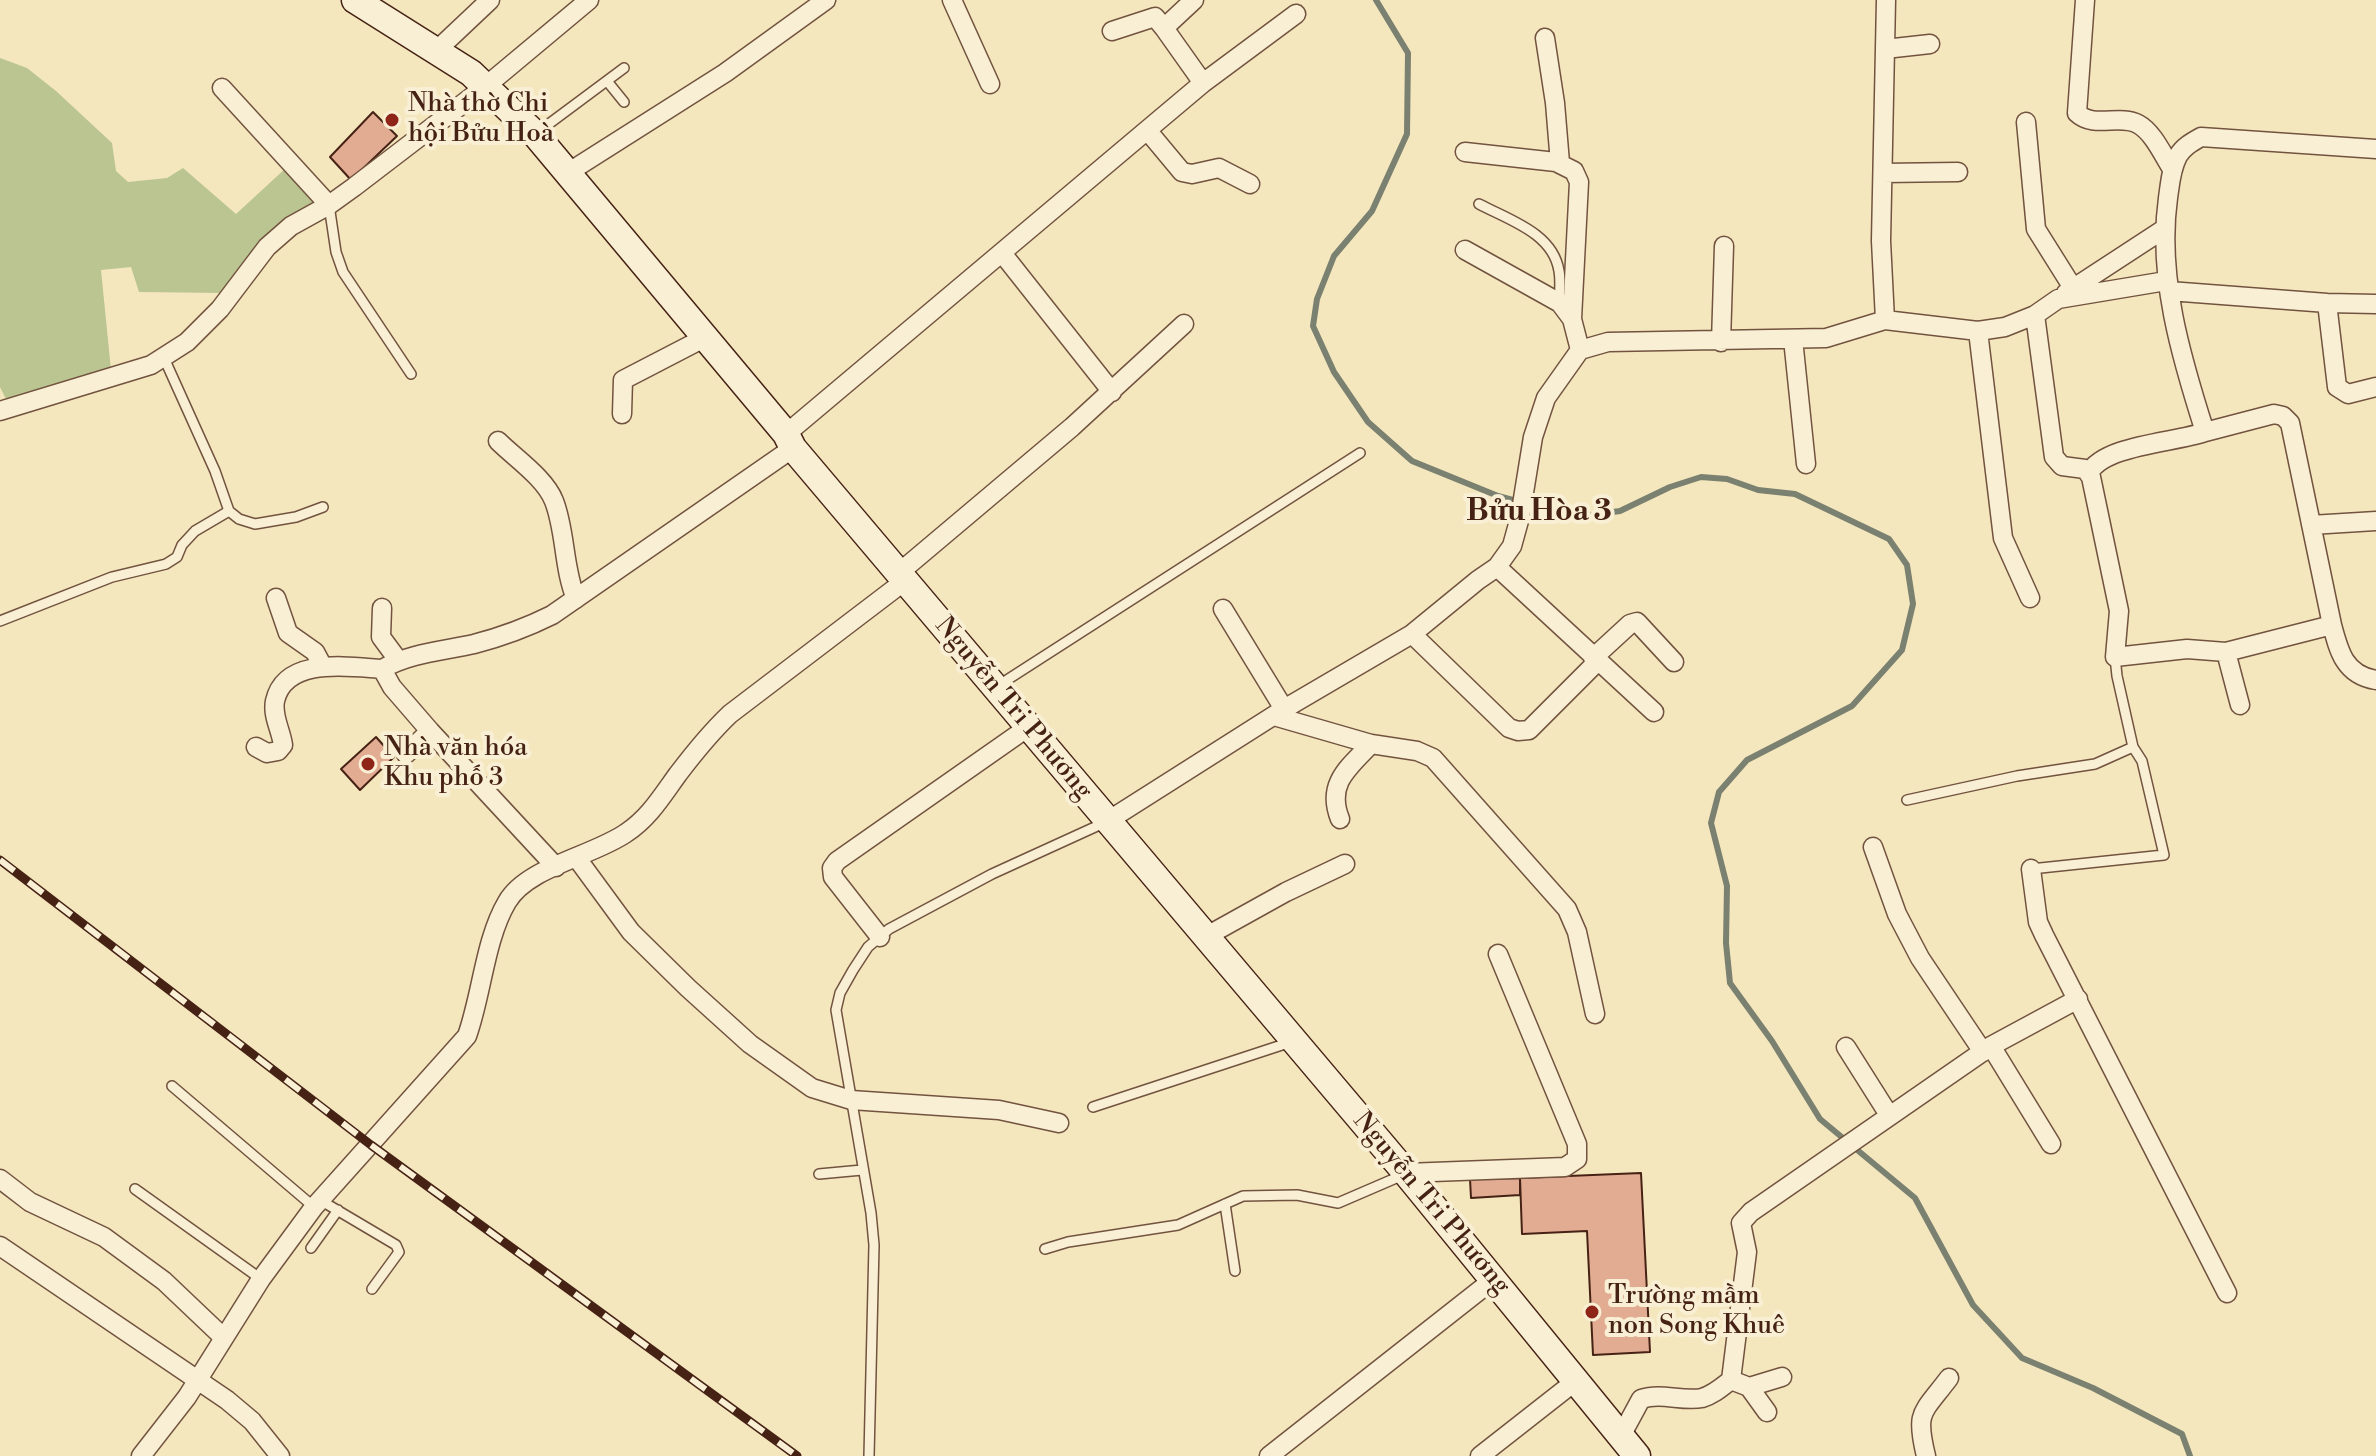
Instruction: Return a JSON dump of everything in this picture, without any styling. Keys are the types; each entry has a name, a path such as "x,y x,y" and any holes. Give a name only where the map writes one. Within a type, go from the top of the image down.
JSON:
{"main road":[{"name":"Nguyễn Tri Phương","path":"374,5 486,86 569,172 1027,728 1406,1173 1632,1451"}],"street":[{"path":"436,51 490,0"},
{"path":"0,411 151,365 187,342 220,309 267,247 291,226 329,205 486,86 589,0"},
{"path":"569,172 725,73 826,0"},
{"path":"952,0 990,84"},
{"path":"1164,28 1194,0"},
{"path":"1885,320 1881,241 1886,0"},
{"path":"2085,0 2077,113 2082,118 2097,121 2138,124 2152,138 2172,169"},
{"path":"256,747 267,753 278,751 283,745 275,700 286,682 300,673 323,667 390,664 476,643 535,624 576,599 790,441 1002,253 1147,130 1203,83 1296,14"},
{"path":"1112,31 1155,17 1203,83"},
{"path":"1545,38 1560,163"},
{"path":"1885,49 1930,44"},
{"path":"222,88 329,205"},
{"path":"2026,122 2036,229 2073,288"},
{"path":"1147,130 1182,172 1192,174 1219,168 1250,184"},
{"path":"2205,432 2168,286 2164,229 2172,169 2179,154 2189,143 2201,137 2376,149"},
{"path":"1465,152 1560,163 1574,171 1579,182 1572,319 1580,350"},
{"path":"1883,173 1958,172"},
{"path":"1106,822 1412,634 1497,567 1512,546 1533,437 1546,398 1580,350 1608,342 1826,338 1885,320 1978,331 2005,327 2035,315 2164,229"},
{"path":"1721,342 1724,246"},
{"path":"1465,250 1560,303 1572,319"},
{"path":"1002,253 1112,392"},
{"path":"2058,299 2168,286 2327,303 2376,304"},
{"path":"2327,303 2337,387 2348,394 2376,387"},
{"path":"2035,315 2054,457 2062,466 2085,469 2089,473 2119,611 2115,657 2187,649 2226,652 2332,625"},
{"path":"141,1456 197,1382 261,1279 317,1203 467,1036 491,945 507,900 527,879 600,849 644,819 709,734 730,714 903,576 1112,392 1184,324"},
{"path":"1978,331 2003,538 2030,598"},
{"path":"622,414 623,380 706,337"},
{"path":"1793,339 1806,464"},
{"path":"2089,473 2097,460 2108,454 2178,441 2274,414 2283,416 2290,423 2340,655 2351,671 2365,679 2376,680"},
{"path":"498,441 553,499 570,585 576,599"},
{"path":"2311,525 2376,521"},
{"path":"1497,567 1654,712"},
{"path":"276,598 288,633 315,652 323,667"},
{"path":"382,608 381,637 390,664 392,687 556,867"},
{"path":"1223,609 1279,713 1371,744 1417,751 1433,758 1567,909 1577,932 1595,1014"},
{"path":"1412,634 1509,728 1518,731 1529,730 1630,624 1637,622 1674,662"},
{"path":"2226,652 2240,705"},
{"path":"880,937 833,877 832,868 837,861 1027,728"},
{"path":"406,754 430,731"},
{"path":"1340,819 1334,803 1335,790 1346,771 1371,744"},
{"path":"1873,847 1897,914 1920,958 2051,1144"},
{"path":"576,857 631,932 750,1044 812,1088 851,1100 999,1110 1059,1123"},
{"path":"1205,937 1286,892 1345,864"},
{"path":"2031,869 2038,922 2227,1293"},
{"path":"1406,1173 1565,1167 1577,1159 1577,1144 1498,954"},
{"path":"1632,1451 1641,1399 1670,1396 1703,1398 1731,1380 1747,1252 1741,1223 1751,1212 1987,1049 2078,999"},
{"path":"1846,1047 1889,1115"},
{"path":"0,1179 30,1202 104,1237 164,1281 224,1338"},
{"path":"0,1246 227,1400 252,1421 280,1456"},
{"path":"1269,1456 1494,1279"},
{"path":"1749,1387 1782,1377"},
{"path":"1926,1456 1919,1427 1921,1415 1949,1378"},
{"path":"1480,1456 1577,1380"},
{"path":"1731,1380 1749,1387 1767,1412"}],"lane":[{"path":"535,134 624,68"},
{"path":"607,81 624,102"},
{"path":"1479,204 1540,236 1552,250 1559,270 1560,303"},
{"path":"329,205 336,252 343,272 411,374"},
{"path":"164,358 215,471 229,511 239,519 255,524 296,517 323,507"},
{"path":"995,688 1360,453"},
{"path":"0,621 112,577 166,564 177,557 182,545 195,531 229,511"},
{"path":"2031,869 2164,855 2142,761 2133,747 2115,657"},
{"path":"1907,800 2017,776 2095,764 2133,747"},
{"path":"869,1456 874,1245 836,1010 840,993 868,947 909,917 992,874 1106,822"},
{"path":"1093,1107 1294,1041"},
{"path":"172,1086 317,1203 338,1210 396,1245 399,1252 372,1289"},
{"path":"819,1174 862,1170"},
{"path":"1045,1249 1068,1242 1178,1225 1243,1196 1297,1195 1338,1203 1406,1173"},
{"path":"135,1189 261,1279"},
{"path":"1225,1204 1235,1271"},
{"path":"311,1248 338,1210"}],"green space":[{"path":"0,58 27,68 112,143 116,171 128,182 167,178 183,168 236,214 286,168 318,203 223,293 139,292 131,267 101,270 111,370 7,401 0,387"}],"building":[{"path":"373,112 397,136 351,180 330,157"},
{"path":"376,737 394,757 360,790 341,769"},
{"path":"1641,1173 1650,1352 1593,1355 1587,1231 1522,1234 1520,1178"},
{"path":"1520,1178 1520,1195 1471,1198 1470,1179"}],"waterway":[{"path":"1376,0 1408,53 1407,134 1372,211 1334,256 1317,299 1313,326 1334,372 1368,422 1412,461 1498,496 1546,509 1592,515 1620,511 1670,487 1701,477 1727,479 1758,490 1795,494 1889,539 1907,565 1913,604 1902,650 1852,706 1747,760 1719,792 1711,823 1727,886 1726,943 1730,983 1772,1041 1820,1119 1915,1198 1973,1305 2022,1358 2093,1388 2182,1434 2190,1456"}],"railway":[{"path":"0,860 371,1145 797,1456"}],"place":[{"name":"Nhà thờ Chi hội Bửu Hoà","path":"392,120"},
{"name":"Nhà văn hóa Khu phố 3","path":"368,764"},
{"name":"Trường mầm non Song Khuê","path":"1592,1312"}],"district":[{"name":"Bửu Hòa 3","path":"1539,513"}]}
